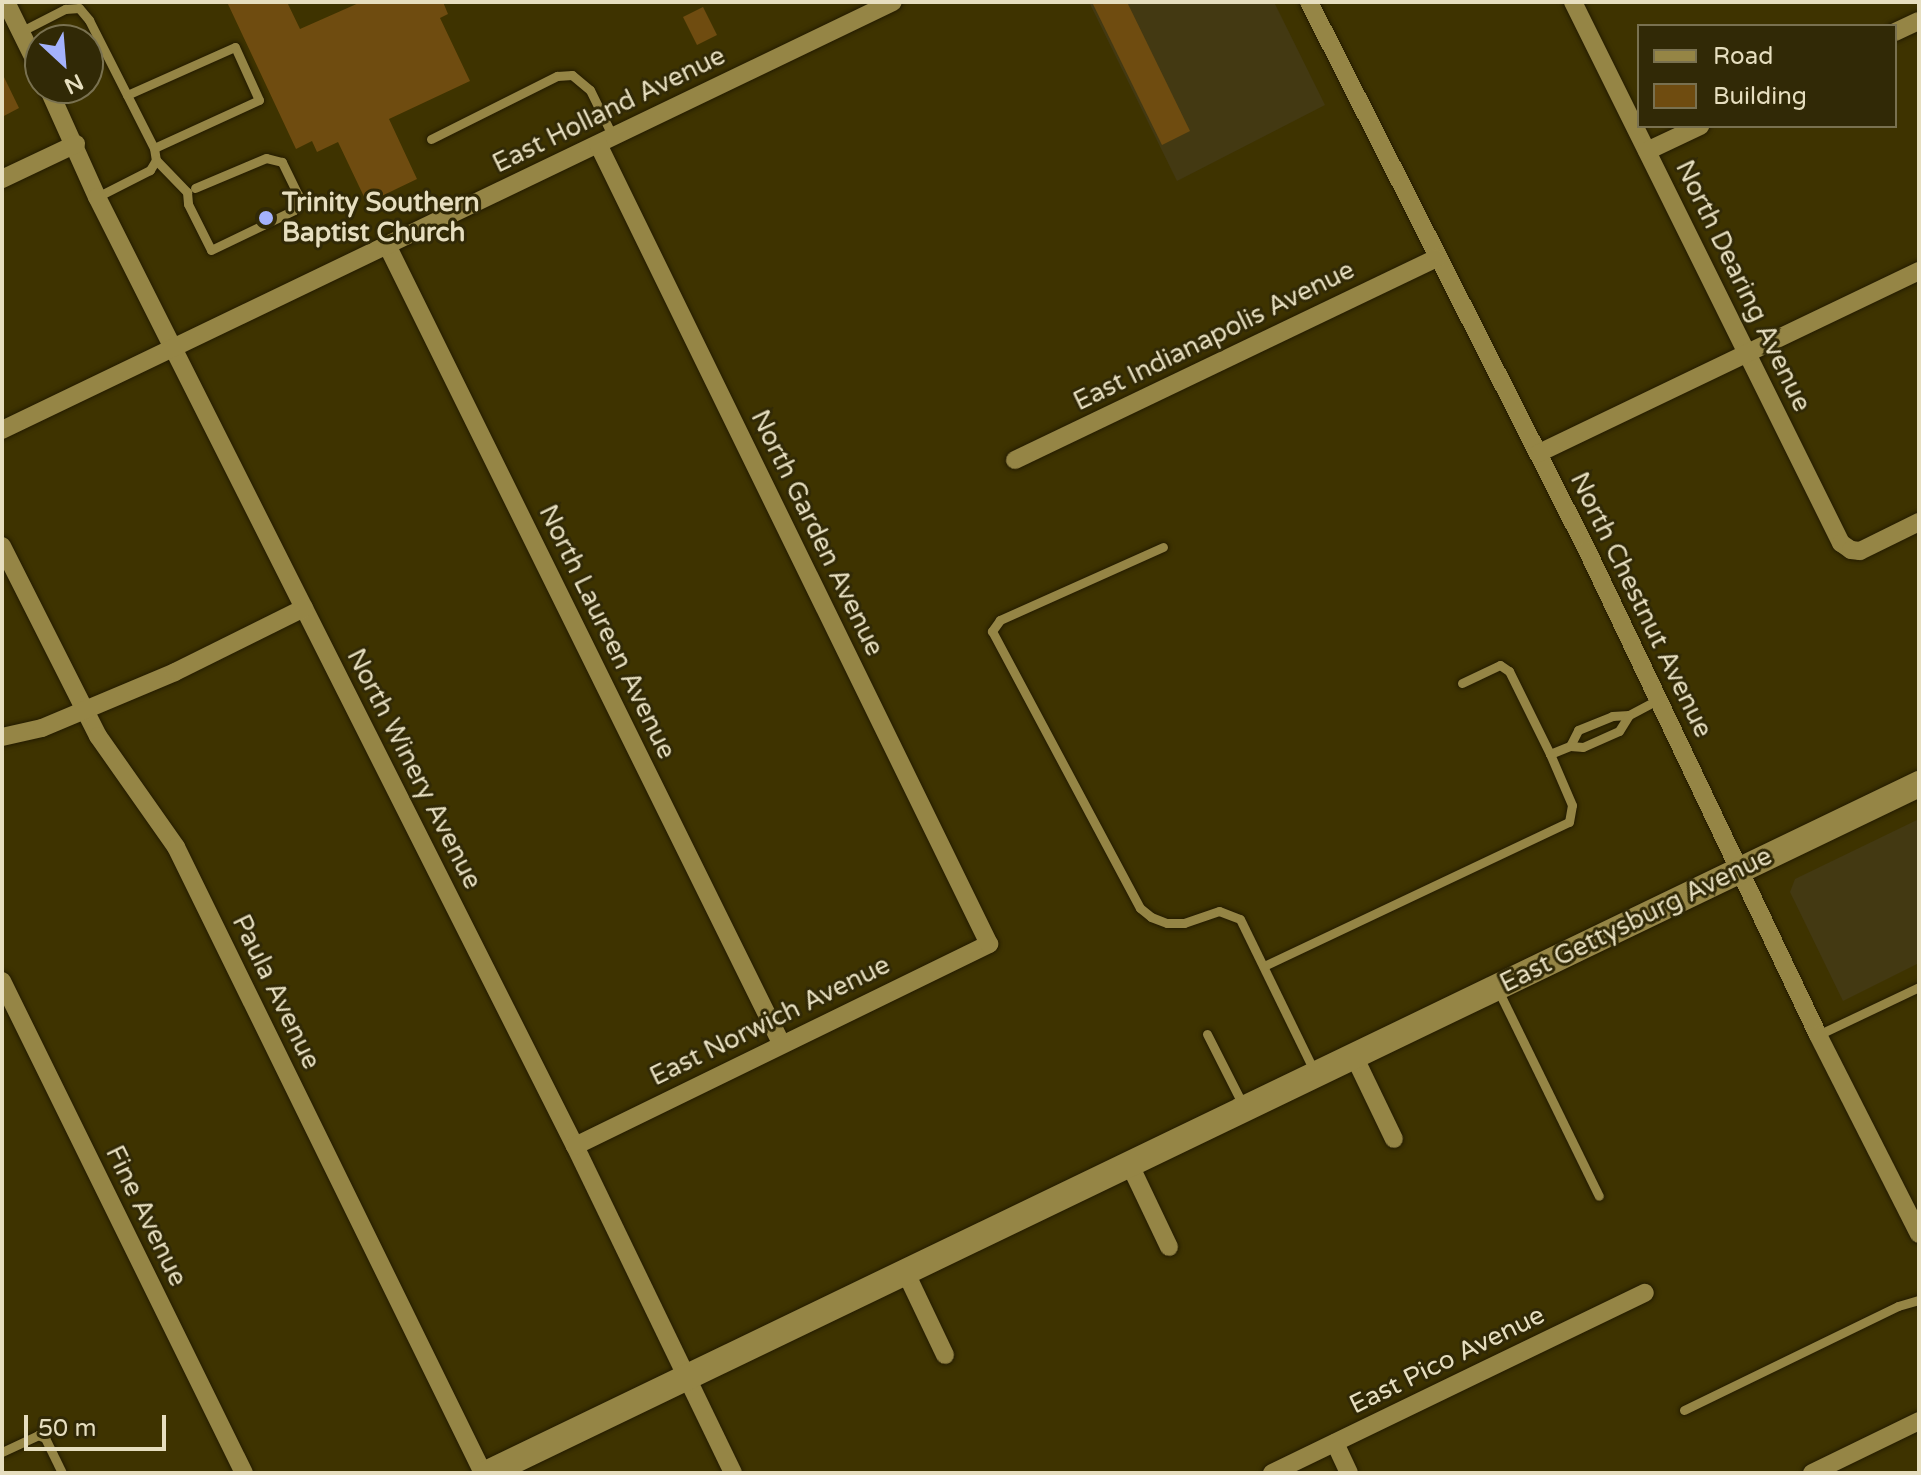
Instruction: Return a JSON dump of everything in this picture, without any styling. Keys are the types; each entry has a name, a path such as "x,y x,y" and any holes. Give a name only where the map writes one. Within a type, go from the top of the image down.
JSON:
{"street":[{"path":"6,2 24,40"},
{"name":"East Holland Avenue","path":"2,430 893,2"},
{"name":"North Chestnut Avenue","path":"1309,2 1436,258 1539,453 1818,1035 1919,1234"},
{"name":"North Dearing Avenue","path":"1573,2 1837,535 1847,548 1860,551 1919,522"},
{"path":"1897,31 1919,21"},
{"name":"North Winery Avenue","path":"56,104 97,197 575,1146 733,1473"},
{"path":"1647,151 1696,128"},
{"name":"North Garden Avenue","path":"605,141 989,944"},
{"path":"2,179 76,144"},
{"name":"North Laureen Avenue","path":"387,245 781,1043"},
{"name":"East Indianapolis Avenue","path":"1015,460 1436,258"},
{"path":"1539,453 1919,271"},
{"name":"Paula Avenue","path":"2,546 83,709 112,760 176,847 486,1473"},
{"path":"2,737 42,728 175,672 304,608"},
{"name":"East Gettysburg Avenue","path":"486,1473 1919,784"},
{"name":"East Norwich Avenue","path":"575,1146 989,944"},
{"name":"Fine Avenue","path":"2,981 244,1473"},
{"path":"1354,1056 1394,1139"},
{"path":"1129,1163 1169,1247"},
{"path":"905,1271 945,1355"},
{"name":"East Pico Avenue","path":"1272,1473 1645,1293"},
{"path":"1812,1473 1919,1421"},
{"path":"1335,1443 1349,1473"}],"lane":[{"path":"20,32 65,9 79,8 89,20 154,148 156,160 187,192 188,204 211,250 294,210 298,195 282,162 266,158 195,188"},
{"path":"127,95 235,47 259,100 154,148"},
{"path":"431,139 557,76 572,75 590,90 605,141"},
{"path":"97,197 150,170 156,160"},
{"path":"1163,547 1000,620 992,631 1140,908 1151,917 1167,923 1184,923 1219,911 1231,913 1240,919 1315,1074"},
{"path":"1264,966 1569,822 1572,805 1509,671 1500,665 1462,683"},
{"path":"1570,746 1578,730 1612,716 1629,715 1657,700"},
{"path":"1550,754 1570,746 1583,747 1619,731 1629,715"},
{"path":"1497,987 1599,1196"},
{"path":"1818,1035 1919,987"},
{"path":"1207,1034 1244,1108"},
{"path":"1684,1410 1898,1306 1919,1300"},
{"path":"2,1452 38,1435 45,1438 62,1473"}],"shaded area":[{"path":"1089,2 1274,2 1325,105 1177,181"},
{"path":"1919,819 1919,963 1843,1001 1790,892 1795,879"}],"building":[{"path":"227,2 287,2 300,29 361,2 443,2 448,14 440,18 470,81 389,119 417,179 367,203 338,142 317,152 312,141 296,149"},
{"path":"1092,2 1127,2 1190,131 1162,145"},
{"path":"703,7 717,35 697,45 683,17"},
{"path":"2,73 19,108 2,117"}],"place":[{"name":"Trinity Southern Baptist Church","path":"266,218"}]}
